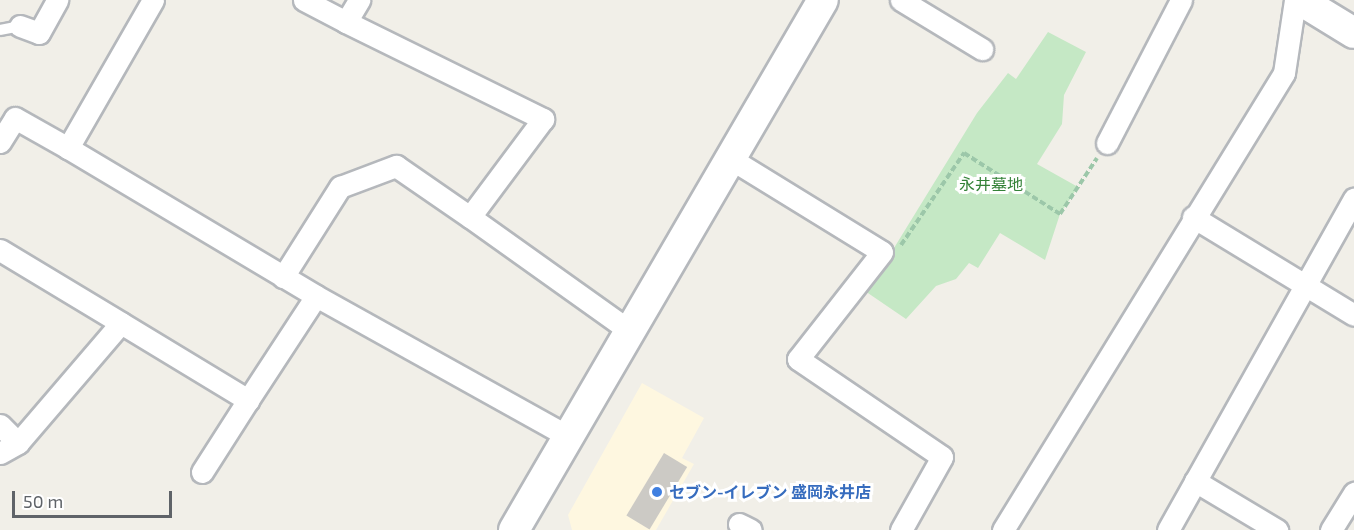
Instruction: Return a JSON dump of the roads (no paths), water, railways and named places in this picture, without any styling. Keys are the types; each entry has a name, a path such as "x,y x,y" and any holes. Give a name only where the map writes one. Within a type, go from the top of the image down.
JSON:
{"street":[{"path":"10,28 39,33 57,0"},
{"path":"68,148 153,0"},
{"path":"304,0 543,119 470,217"},
{"path":"346,22 359,0"},
{"path":"517,529 823,0"},
{"path":"901,0 982,49"},
{"path":"1107,143 1181,0"},
{"path":"1002,530 1193,217 1284,73 1295,0"},
{"path":"1300,0 1354,33"},
{"path":"0,142 15,118 283,277 569,437"},
{"path":"730,159 882,252 798,359 942,456 901,530"},
{"path":"283,277 340,187 396,166 630,332"},
{"path":"1168,530 1354,199"},
{"path":"1193,217 1354,315"},
{"path":"0,250 248,400"},
{"path":"202,472 316,296"},
{"path":"0,424 9,448 121,323"},
{"path":"1195,481 1277,530"},
{"path":"1331,530 1354,493"}],"place":[{"name":"セブン-イレブン 盛岡永井店","path":"657,492"}],"park label":[{"name":"永井墓地","path":"991,184"}]}
